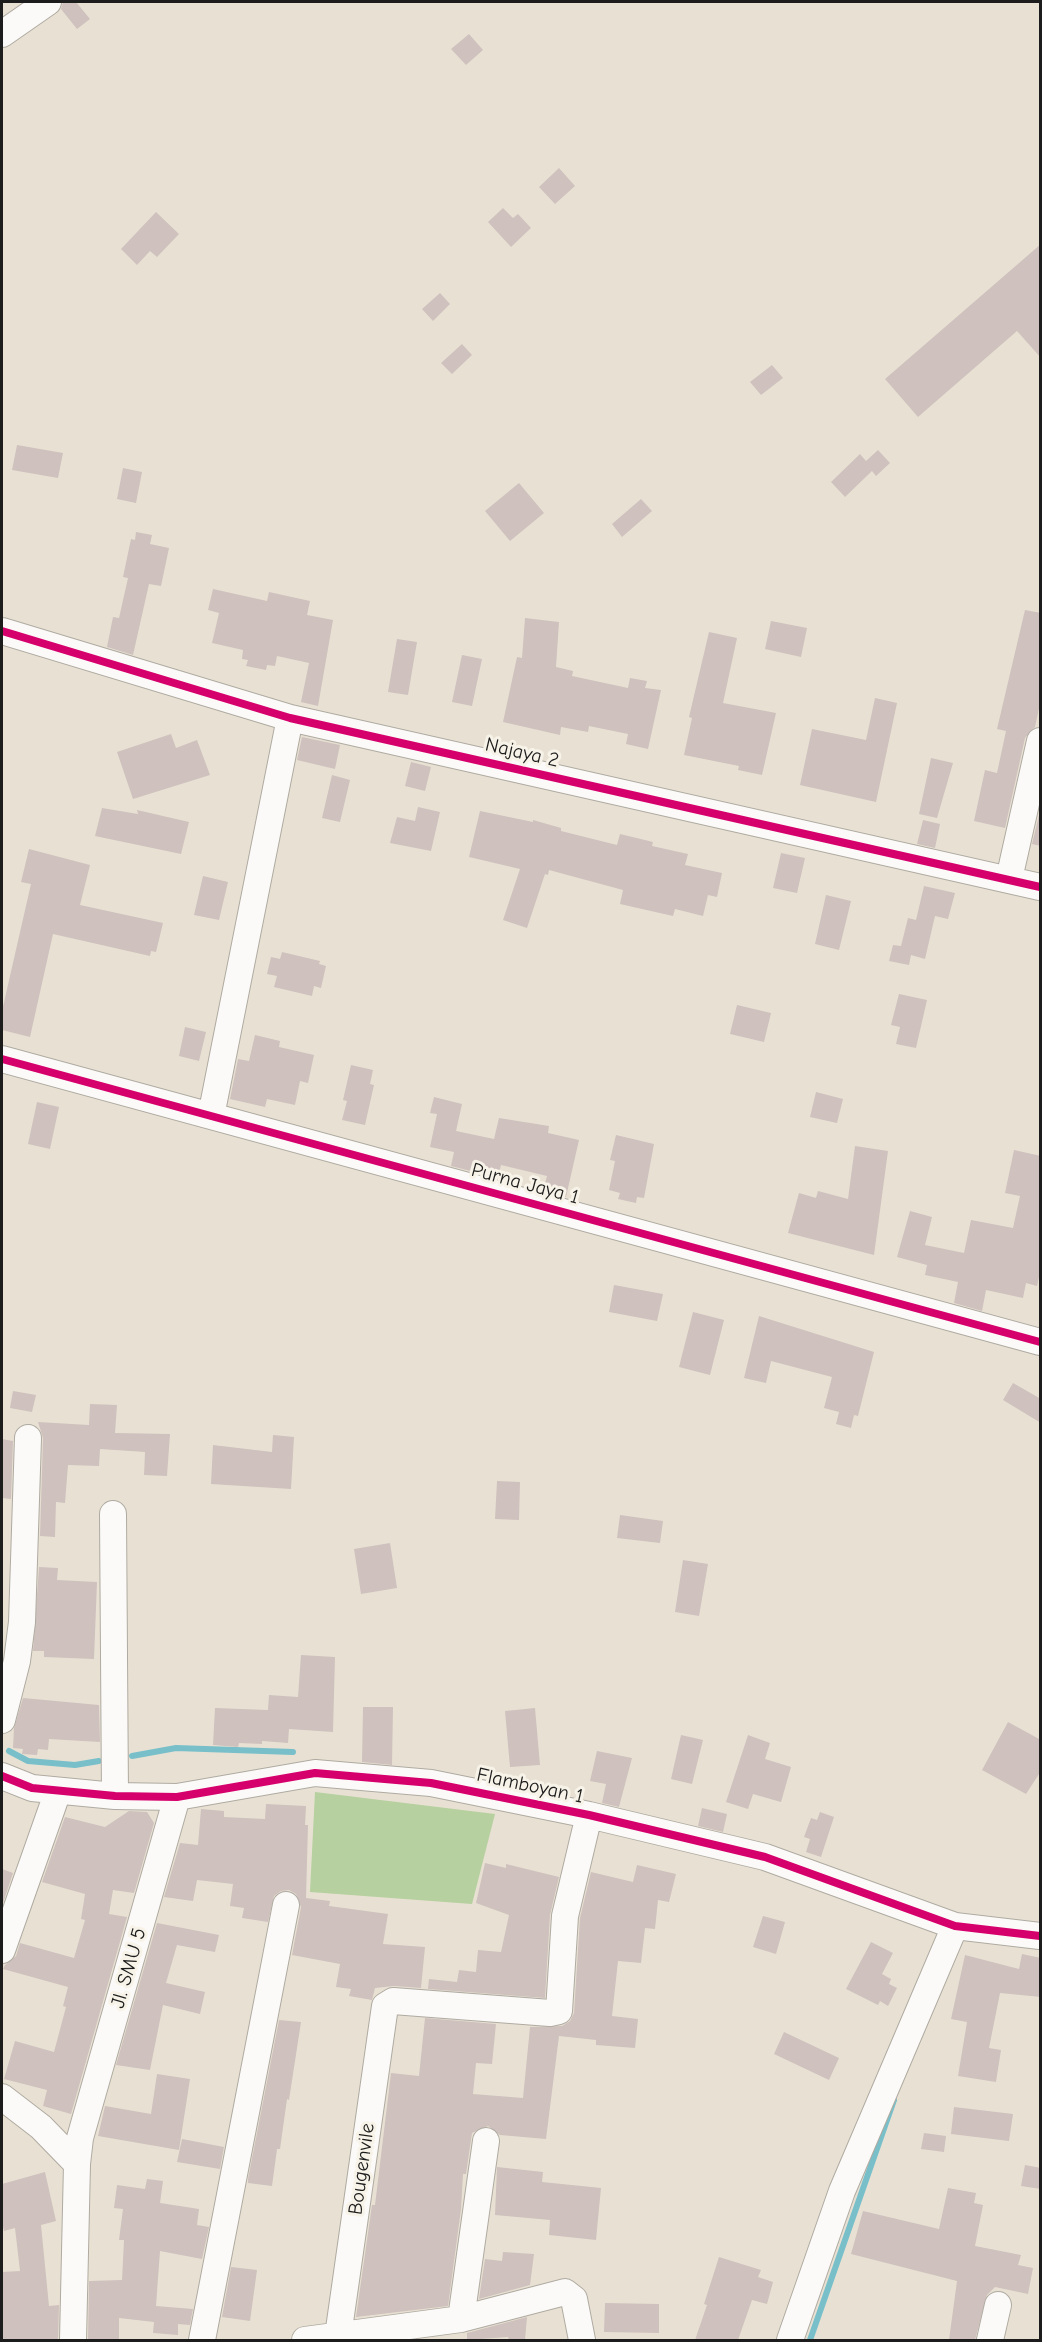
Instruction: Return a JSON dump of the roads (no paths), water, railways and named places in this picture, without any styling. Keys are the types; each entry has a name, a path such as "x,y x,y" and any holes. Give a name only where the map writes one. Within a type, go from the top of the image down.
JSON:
{"street":[{"path":"2,34 48,2"},
{"name":"Najaya 2","path":"2,631 290,718 1041,887"},
{"path":"211,1116 290,718"},
{"path":"1010,879 1041,741"},
{"name":"Purna Jaya 1","path":"2,1059 1041,1342"},
{"path":"2,1720 17,1661 22,1622 28,1438"},
{"path":"113,1514 115,1796"},
{"name":"Flamboyan 1","path":"2,1776 32,1788 115,1796 177,1797 315,1773 431,1783 589,1815 765,1857 955,1926 1041,1936"},
{"path":"2,1950 58,1791"},
{"name":"Jl. SMU 5","path":"73,2340 78,2154 177,1797"},
{"name":"Bougenvile","path":"338,2336 388,2002 550,2013 559,2011 565,1916 589,1815"},
{"path":"202,2340 286,1905"},
{"path":"790,2340 842,2191 955,1926"},
{"path":"2,2097 78,2154"},
{"path":"446,2327 486,2141"},
{"path":"305,2340 446,2327 566,2292 574,2299 582,2340"},
{"path":"990,2340 998,2305"}],"waterway":[{"path":"132,1756 176,1748 293,1752"},
{"path":"9,1751 28,1761 75,1765 99,1761"},
{"path":"810,2340 894,2100"}]}
